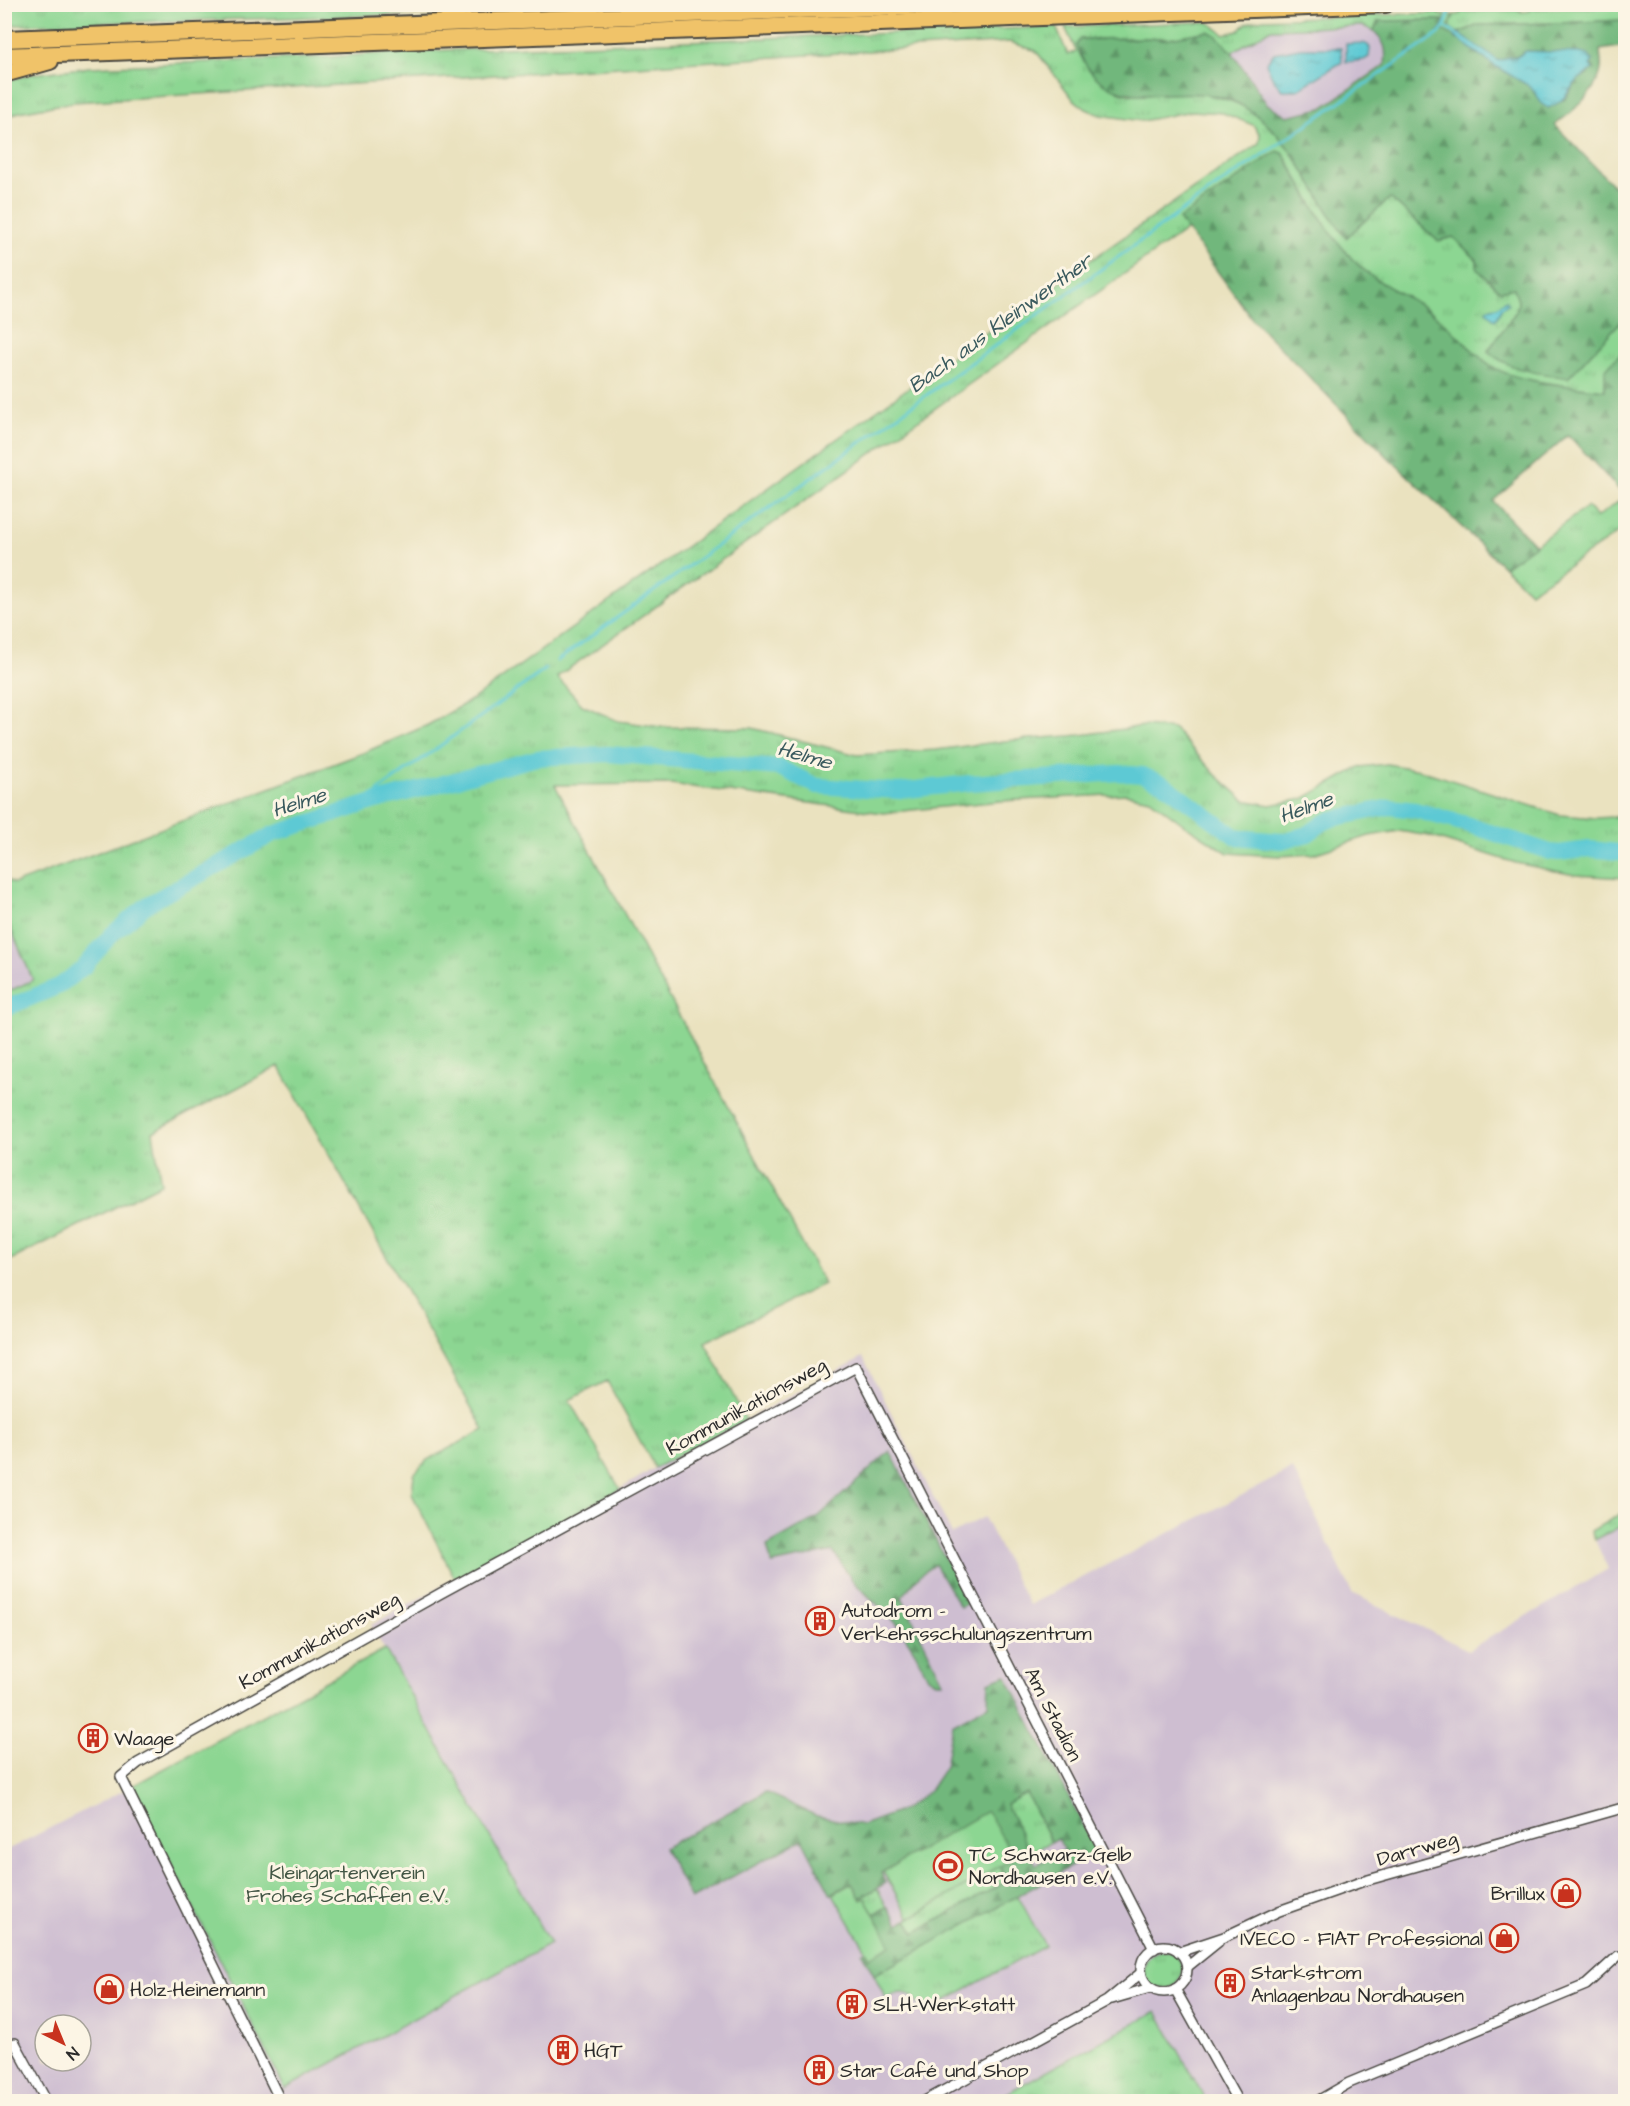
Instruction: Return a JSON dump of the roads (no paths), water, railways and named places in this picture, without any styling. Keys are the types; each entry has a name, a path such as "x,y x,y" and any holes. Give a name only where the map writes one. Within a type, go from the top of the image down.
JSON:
{"highway":[{"path":"10,37 963,4"},
{"path":"4,56 1386,4"},
{"path":"4,74 82,53"}],"street":[{"name":"Am Stadion","path":"856,1367 1154,1948"},
{"name":"Kommunikationsweg","path":"279,2102 246,2029 121,1777 138,1763 432,1598 856,1367"},
{"name":"Darrweg","path":"1154,1948 1167,1947 1179,1952 1224,1937 1279,1911 1361,1882 1626,1808"},
{"name":"Darrweg","path":"1175,1989 1185,1978 1187,1967 1224,1937"},
{"path":"1154,1948 1144,1958 1142,1978 1150,1988 1162,1992 1175,1989 1238,2102"},
{"path":"1179,1952 1186,1961 1187,1967"},
{"path":"1316,2102 1349,2083 1586,1985 1618,1956"},
{"path":"923,2102 1107,2001 1141,1972"},
{"path":"1107,2001 1150,1988"},
{"path":"15,2043 47,2102"}],"water":[{"path":"1458,33 1499,61 1517,57 1526,51 1580,53 1588,55 1593,61 1590,65 1593,69 1577,81 1562,99 1548,108 1542,104 1531,87 1495,66 1455,37"},
{"path":"1363,43 1370,48 1369,57 1364,60 1346,62 1346,44"},
{"path":"1300,48 1341,48 1342,62 1297,90 1282,90 1273,79 1266,63 1274,53"},
{"path":"1506,300 1508,304 1502,308 1495,320 1486,311 1497,307"}],"waterway":[{"name":"Bach aus Kleinwerther","path":"557,661 1207,193 1439,34 1447,20 1451,4"},
{"path":"1445,27 1457,35"},
{"name":"Bach aus Kleinwerther","path":"376,801 378,791 546,669"},
{"name":"Helme","path":"4,1009 59,986 84,967 112,934 148,904 273,834 376,801 537,758 608,754 780,768 817,786 899,791 970,783 1119,773 1142,775 1164,784 1236,837 1281,841 1308,834 1332,819 1390,807 1415,810 1469,825 1550,852 1590,849 1626,853"}],"place":[{"name":"Autodrom - Verkehrsschulungszentrum","path":"820,1621"},
{"name":"Waage","path":"93,1738"},
{"name":"TC Schwarz-Gelb Nordhausen e.V.","path":"948,1866"},
{"name":"Brillux","path":"1566,1893"},
{"name":"IVECO - FIAT Professional","path":"1504,1938"},
{"name":"Starkstrom Anlagenbau Nordhausen","path":"1230,1983"},
{"name":"Holz-Heinemann","path":"109,1989"},
{"name":"SLH-Werkstatt","path":"852,2004"},
{"name":"HGT","path":"563,2050"},
{"name":"Star Café und Shop","path":"819,2070"}],"park label":[{"name":"Kleingartenverein Frohes Schaffen e.V.","path":"347,1884"}]}
